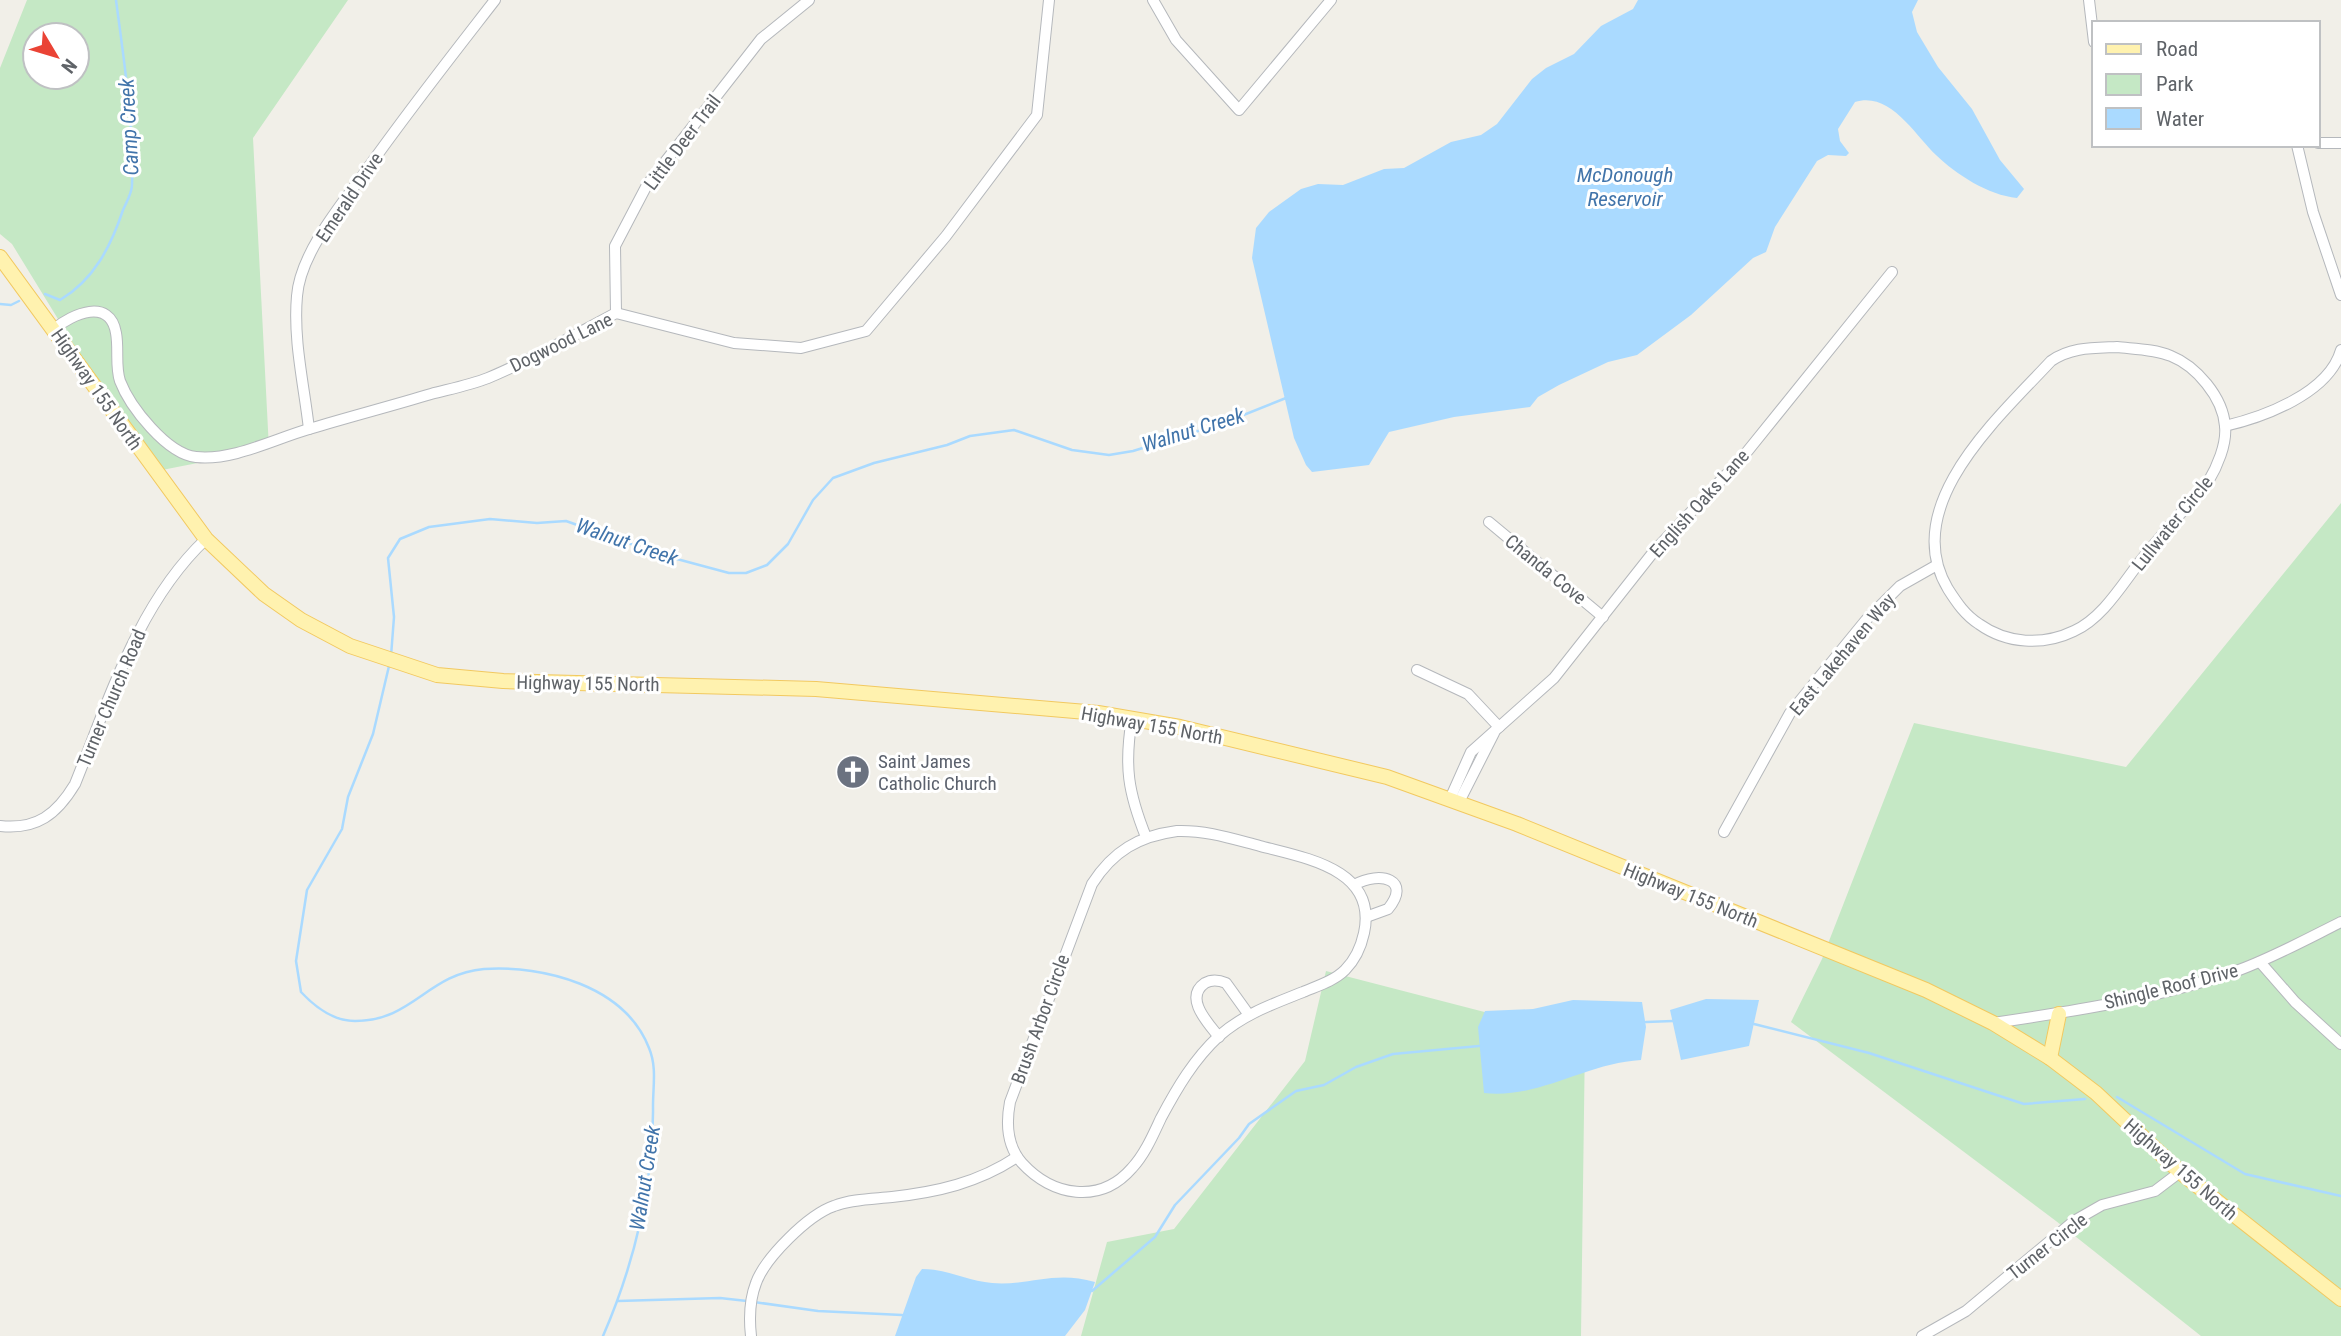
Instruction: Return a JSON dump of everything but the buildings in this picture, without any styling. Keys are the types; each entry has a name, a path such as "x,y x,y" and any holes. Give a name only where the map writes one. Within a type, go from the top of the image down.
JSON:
{"main road":[{"name":"Highway 155 North","path":"0,257 206,539 246,579 282,608 324,633 369,654 437,675 536,684 816,689 977,701 1132,718 1333,762 1455,801 1914,986 1993,1023 2050,1058 2095,1093 2180,1172 2341,1299"},
{"path":"2050,1058 2059,1014"}],"street":[{"name":"Emerald Drive","path":"309,429 298,352 296,294 310,255 330,220 495,0"},
{"name":"Little Deer Trail","path":"616,313 615,246 647,185 761,38 809,0"},
{"name":"Dogwood Lane","path":"54,329 81,312 97,310 113,323 120,380 162,440 184,456 206,458 274,442 309,429 487,379 616,313 734,343 801,348 866,331 946,236 1037,115 1049,0"},
{"path":"1153,0 1176,40 1240,110 1331,0"},
{"path":"2090,0 2092,21"},
{"path":"2320,143 2341,143"},
{"path":"2297,147 2313,212 2341,295"},
{"name":"English Oaks Lane","path":"1455,801 1499,727 1542,691 1666,537 1742,458 1892,272"},
{"name":"Lullwater Circle","path":"2082,348 2152,350 2172,356 2205,382 2216,399 2225,426 2218,464 2208,482 2101,610 2074,632 2047,640 2026,641 1986,630 1960,608 1937,565 1936,516 1949,484 2013,402 2051,361 2062,353 2082,348"},
{"path":"2225,426 2287,405 2326,374 2339,359 2341,350"},
{"name":"Chanda Cove","path":"1489,522 1603,617"},
{"name":"Turner Church Road","path":"0,826 37,823 62,805 75,784 146,620 172,579 206,539"},
{"name":"East Lakehaven Way","path":"1724,832 1790,713 1866,620 1900,586 1937,565"},
{"path":"1417,670 1468,694 1499,727"},
{"path":"1132,718 1126,752 1127,776 1146,837"},
{"name":"Brush Arbor Circle","path":"1017,1157 1009,1135 1010,1102 1089,890 1112,858 1146,837 1177,831 1208,833 1321,862 1354,885"},
{"path":"751,1336 750,1304 757,1279 771,1260 814,1216 845,1202 945,1189 985,1176 1017,1157 1044,1182 1067,1192 1096,1191 1117,1181 1141,1156 1186,1073 1219,1037 1249,1015 1343,972 1361,944 1366,917 1354,885 1377,875 1387,878 1394,887 1395,896 1388,909 1366,917"},
{"name":"Shingle Roof Drive","path":"1993,1023 2059,1014 2193,984 2260,962 2341,922"},
{"path":"2260,962 2295,1002 2341,1044"},
{"path":"1219,1037 1197,1004 1198,993 1204,984 1213,980 1226,983 1249,1015"},
{"name":"Turner Circle","path":"1922,1336 1966,1311 2074,1221 2102,1205 2155,1191 2180,1172"}],"green space":[{"path":"27,0 348,0 253,138 269,449 162,470 131,438 12,244 0,234 0,68"},
{"path":"2341,503 2341,1336 2201,1336 2056,1221 1791,1022 1822,959 1914,723 2126,767"},
{"path":"1326,971 1585,1038 1581,1336 1081,1336 1107,1242 1174,1229 1305,1061"}],"water":[{"name":"McDonough Reservoir","path":"1638,0 1918,0 1912,12 1917,32 1938,67 1972,109 2000,160 2024,189 2017,198 1995,193 1973,183 1936,155 1901,117 1890,109 1868,100 1855,102 1838,129 1840,141 1849,153 1846,156 1828,155 1817,161 1775,227 1766,252 1753,258 1691,315 1637,355 1608,362 1559,385 1538,397 1530,407 1454,417 1389,432 1369,465 1312,472 1294,438 1252,258 1256,228 1269,212 1301,189 1318,184 1343,185 1384,169 1404,168 1451,142 1481,135 1497,124 1532,79 1546,68 1574,54 1601,26 1633,9"},
{"path":"1706,999 1759,1000 1749,1046 1681,1060 1670,1010"},
{"path":"1573,1000 1642,1002 1646,1027 1641,1060 1601,1067 1524,1091 1484,1093 1478,1027 1485,1011 1533,1009"},
{"path":"922,1269 992,1283 1054,1278 1095,1282 1085,1310 1065,1336 895,1336 916,1277"}],"waterway":[{"name":"Camp Creek","path":"45,294 60,300 92,272 107,249 131,191 130,116 116,0"},
{"name":"Camp Creek","path":"0,304 11,305 19,301"},
{"name":"Walnut Creek","path":"391,656 394,617 388,558 400,539 429,527 490,519 537,523 566,521 662,555 729,573 746,573 767,565 788,544 813,500 833,478 874,463 947,445 970,436 1014,430 1072,450 1109,455 1133,451 1221,424 1286,398"},
{"name":"Walnut Creek","path":"389,666 373,734 348,797 342,829 307,890 296,961 301,992 312,1003 340,1019 375,1019 392,1014 448,979 484,969 507,969 532,971 580,984 622,1009 637,1027 651,1055 654,1069 652,1135 646,1194 633,1252 603,1336"},
{"path":"1646,1022 1673,1021"},
{"path":"1754,1024 1869,1053 2024,1104 2085,1099"},
{"path":"1092,1291 1155,1237 1175,1205 1249,1124 1296,1091 1324,1085 1356,1067 1393,1054 1479,1046"},
{"path":"2117,1097 2245,1174 2341,1196"},
{"path":"618,1301 720,1298 747,1301"},
{"path":"754,1302 818,1311 902,1315"}],"place":[{"name":"Saint James Catholic Church","path":"853,772"}]}
